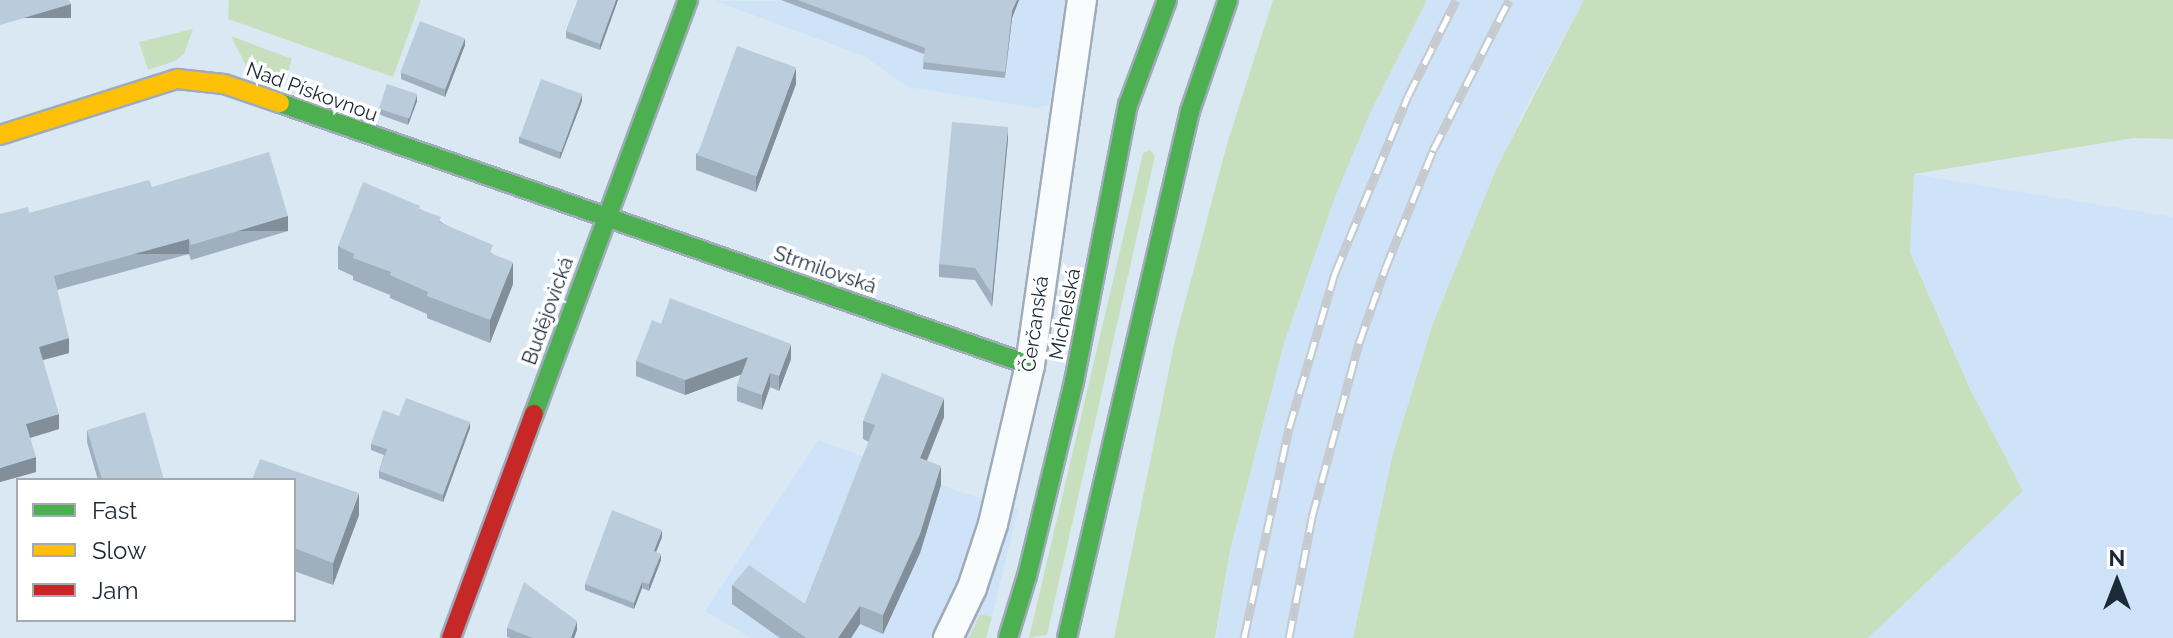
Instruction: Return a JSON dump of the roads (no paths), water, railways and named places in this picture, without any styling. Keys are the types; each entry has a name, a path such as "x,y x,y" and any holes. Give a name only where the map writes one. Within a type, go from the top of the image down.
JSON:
{"street":[{"name":"Budějovická","path":"451,638 688,0"},
{"name":"Čerčanská","path":"948,638 972,588 993,524 1030,365 1082,0"},
{"name":"Michelská","path":"1008,638 1027,576 1074,382 1128,105 1167,0"},
{"path":"1067,638 1190,111 1228,0"},
{"name":"Nad Pískovnou","path":"0,135 177,79 224,84 605,217"},
{"name":"Strmilovská","path":"605,217 1030,365"}],"railway":[{"path":"1244,638 1289,428 1335,273 1408,96 1456,0"},
{"path":"1289,638 1312,517 1359,343 1433,150 1509,0"}]}
